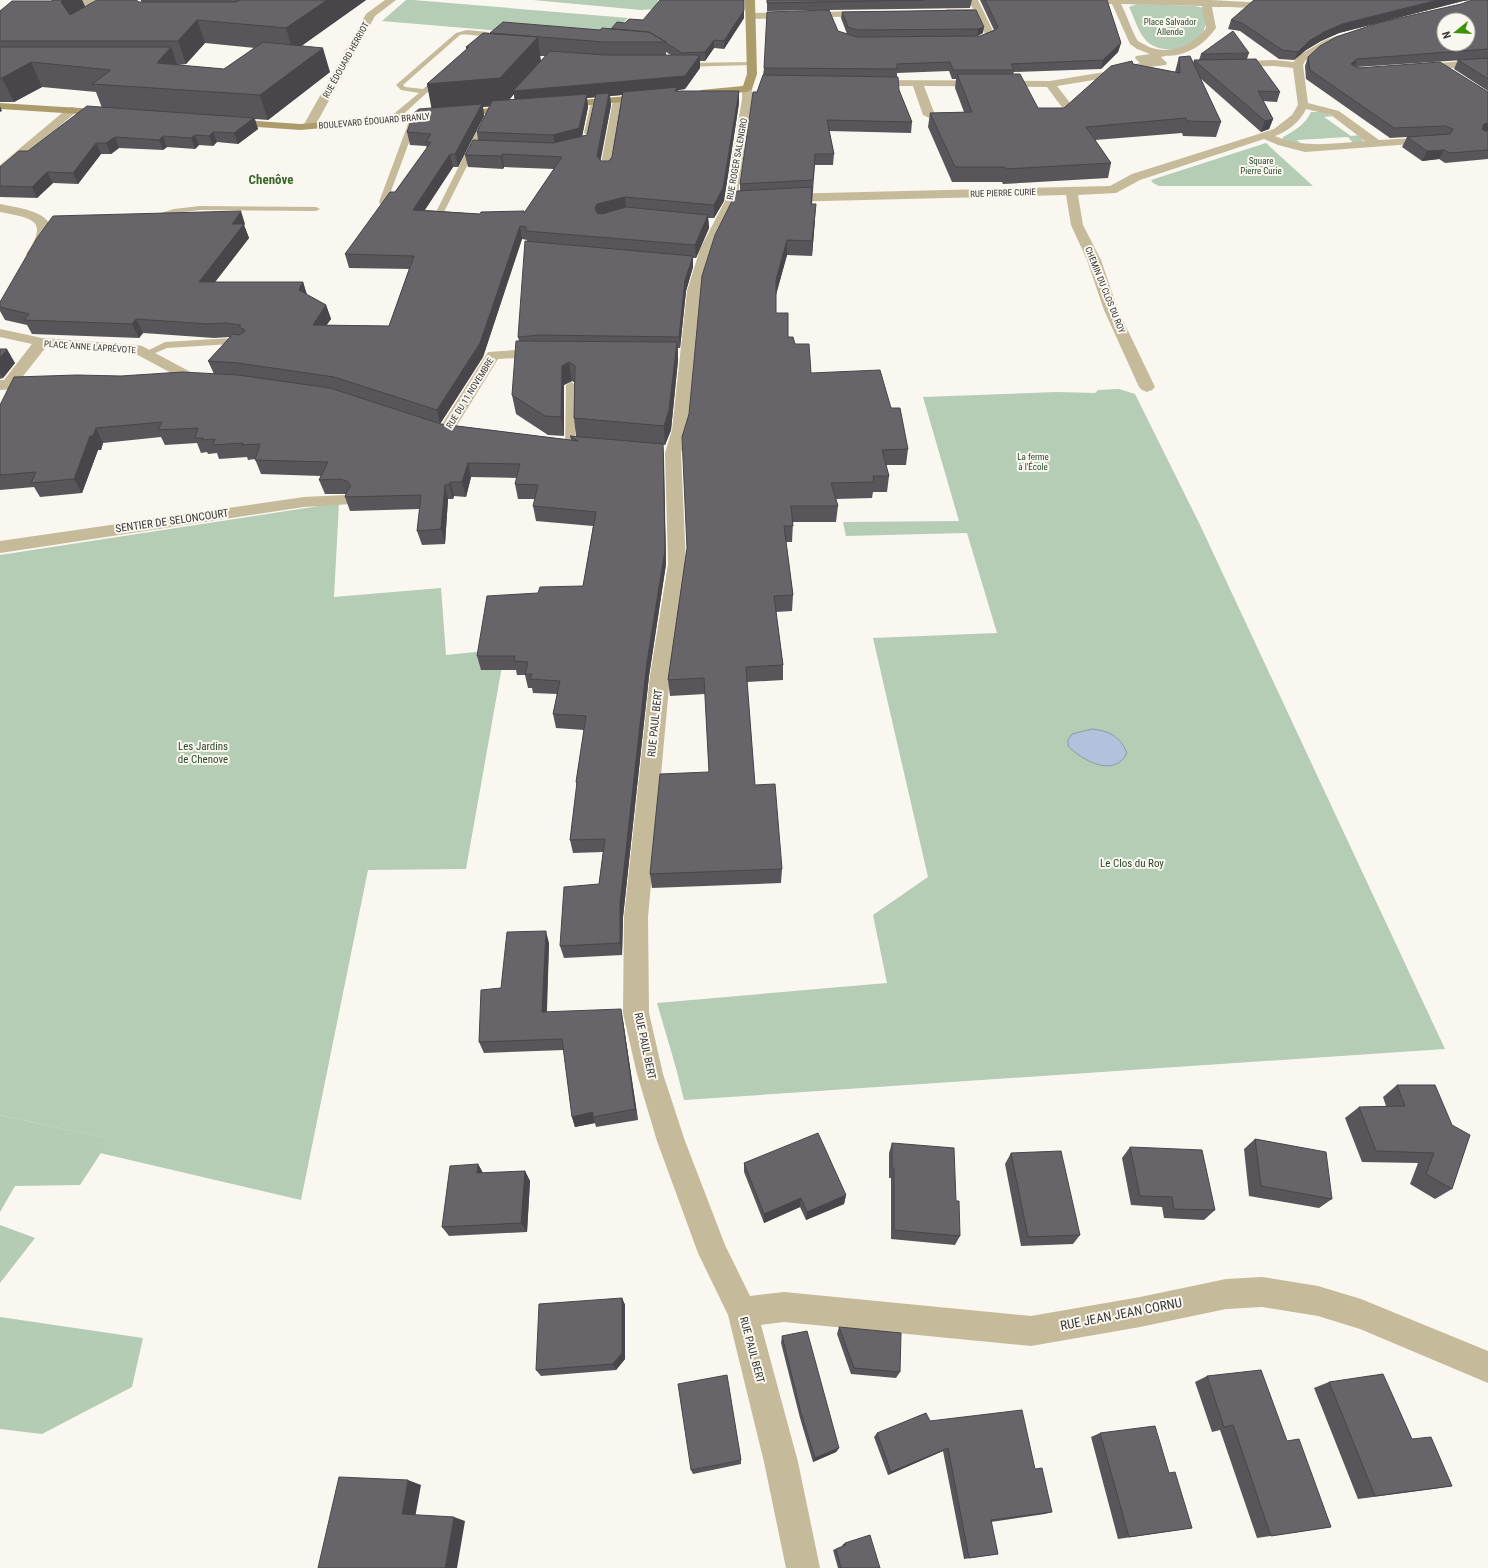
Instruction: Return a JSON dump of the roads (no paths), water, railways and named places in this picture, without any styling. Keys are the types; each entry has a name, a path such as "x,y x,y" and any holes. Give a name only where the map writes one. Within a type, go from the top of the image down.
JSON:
{"street":[{"name":"RUE ÉDOUARD HERRIOT","path":"309,126 371,14 391,0"},
{"name":"RUE ROGER SALENGRO","path":"665,453 680,430 686,355 699,262 731,201 752,64 750,0"},
{"path":"956,40 979,40 990,35 973,0"},
{"path":"1084,0 1270,4 1295,0"},
{"path":"1115,0 1134,42 1155,59 1174,66"},
{"path":"862,82 1050,84 1112,74 1191,47 1204,38 1211,28 1206,2"},
{"path":"46,5 124,7"},
{"path":"940,12 979,12"},
{"path":"750,16 835,18 879,14"},
{"path":"1355,33 1316,48 1300,59 1298,70 1303,105 1336,113 1377,144"},
{"path":"1408,68 1488,62"},
{"path":"1221,65 1274,64 1298,70"},
{"path":"1439,66 1451,74"},
{"path":"688,94 749,85 763,81"},
{"path":"917,83 929,115"},
{"path":"1050,84 1068,108"},
{"path":"550,106 664,96"},
{"path":"606,169 618,100"},
{"name":"RUE PIERRE CURIE","path":"770,199 816,196 910,196 1071,190 1112,190 1136,177 1278,131 1297,117 1303,105"},
{"path":"0,106 119,114"},
{"name":"BOULEVARD ÉDOUARD BRANLY","path":"213,121 309,126 491,111 508,107 528,108"},
{"path":"0,171 72,110"},
{"path":"1264,135 1282,143 1305,148 1441,140"},
{"name":"CHEMIN DU CLOS DU ROY","path":"1071,190 1077,226 1094,260 1111,310 1147,387"},
{"path":"731,201 747,200"},
{"path":"0,208 38,218 48,224 45,233 26,267"},
{"path":"704,222 720,224"},
{"path":"0,333 42,342"},
{"name":"PLACE ANNE LAPRÉVOTE","path":"4,385 42,342 137,349 200,380 162,380"},
{"name":"RUE DU 11 NOVEMBRE","path":"446,432 493,355 558,354"},
{"path":"671,355 686,355"},
{"name":"PLACE ANNE LAPRÉVOTE","path":"4,385 54,384"},
{"name":"RUE PAUL BERT","path":"665,453 677,564 660,676 636,917 636,1012 650,1074 670,1141 713,1253 742,1312 781,1462 803,1568"},
{"name":"SENTIER DE SELONCOURT","path":"0,547 304,502 345,500"},
{"name":"RUE JEAN JEAN CORNU","path":"742,1312 784,1307 1031,1331 1140,1312 1226,1294 1262,1292 1318,1301 1361,1314 1488,1367"}],"lane":[{"path":"424,91 403,89 399,85 458,34 467,32 486,37 496,35"},
{"path":"676,64 752,64"},
{"path":"393,119 446,72"},
{"path":"586,144 594,102"},
{"path":"439,214 476,149 491,111"},
{"path":"383,202 414,117"},
{"path":"142,222 174,211 200,208 316,209"},
{"path":"146,354 165,345 232,341 244,345"},
{"path":"570,385 570,444"}],"water":[{"path":"1092,729 1109,733 1121,742 1127,753 1121,761 1114,765 1106,766 1098,764 1081,757 1068,746 1068,740 1072,734"}],"district":[{"name":"Chenôve","path":"271,179"}],"park label":[{"name":"Place Salvador Allende","path":"1170,28"},
{"name":"Square Pierre Curie","path":"1261,166"},
{"name":"La ferme à l'École","path":"1033,462"},
{"name":"Les Jardins de Chenove","path":"203,752"},
{"name":"Le Clos du Roy","path":"1132,863"}]}
